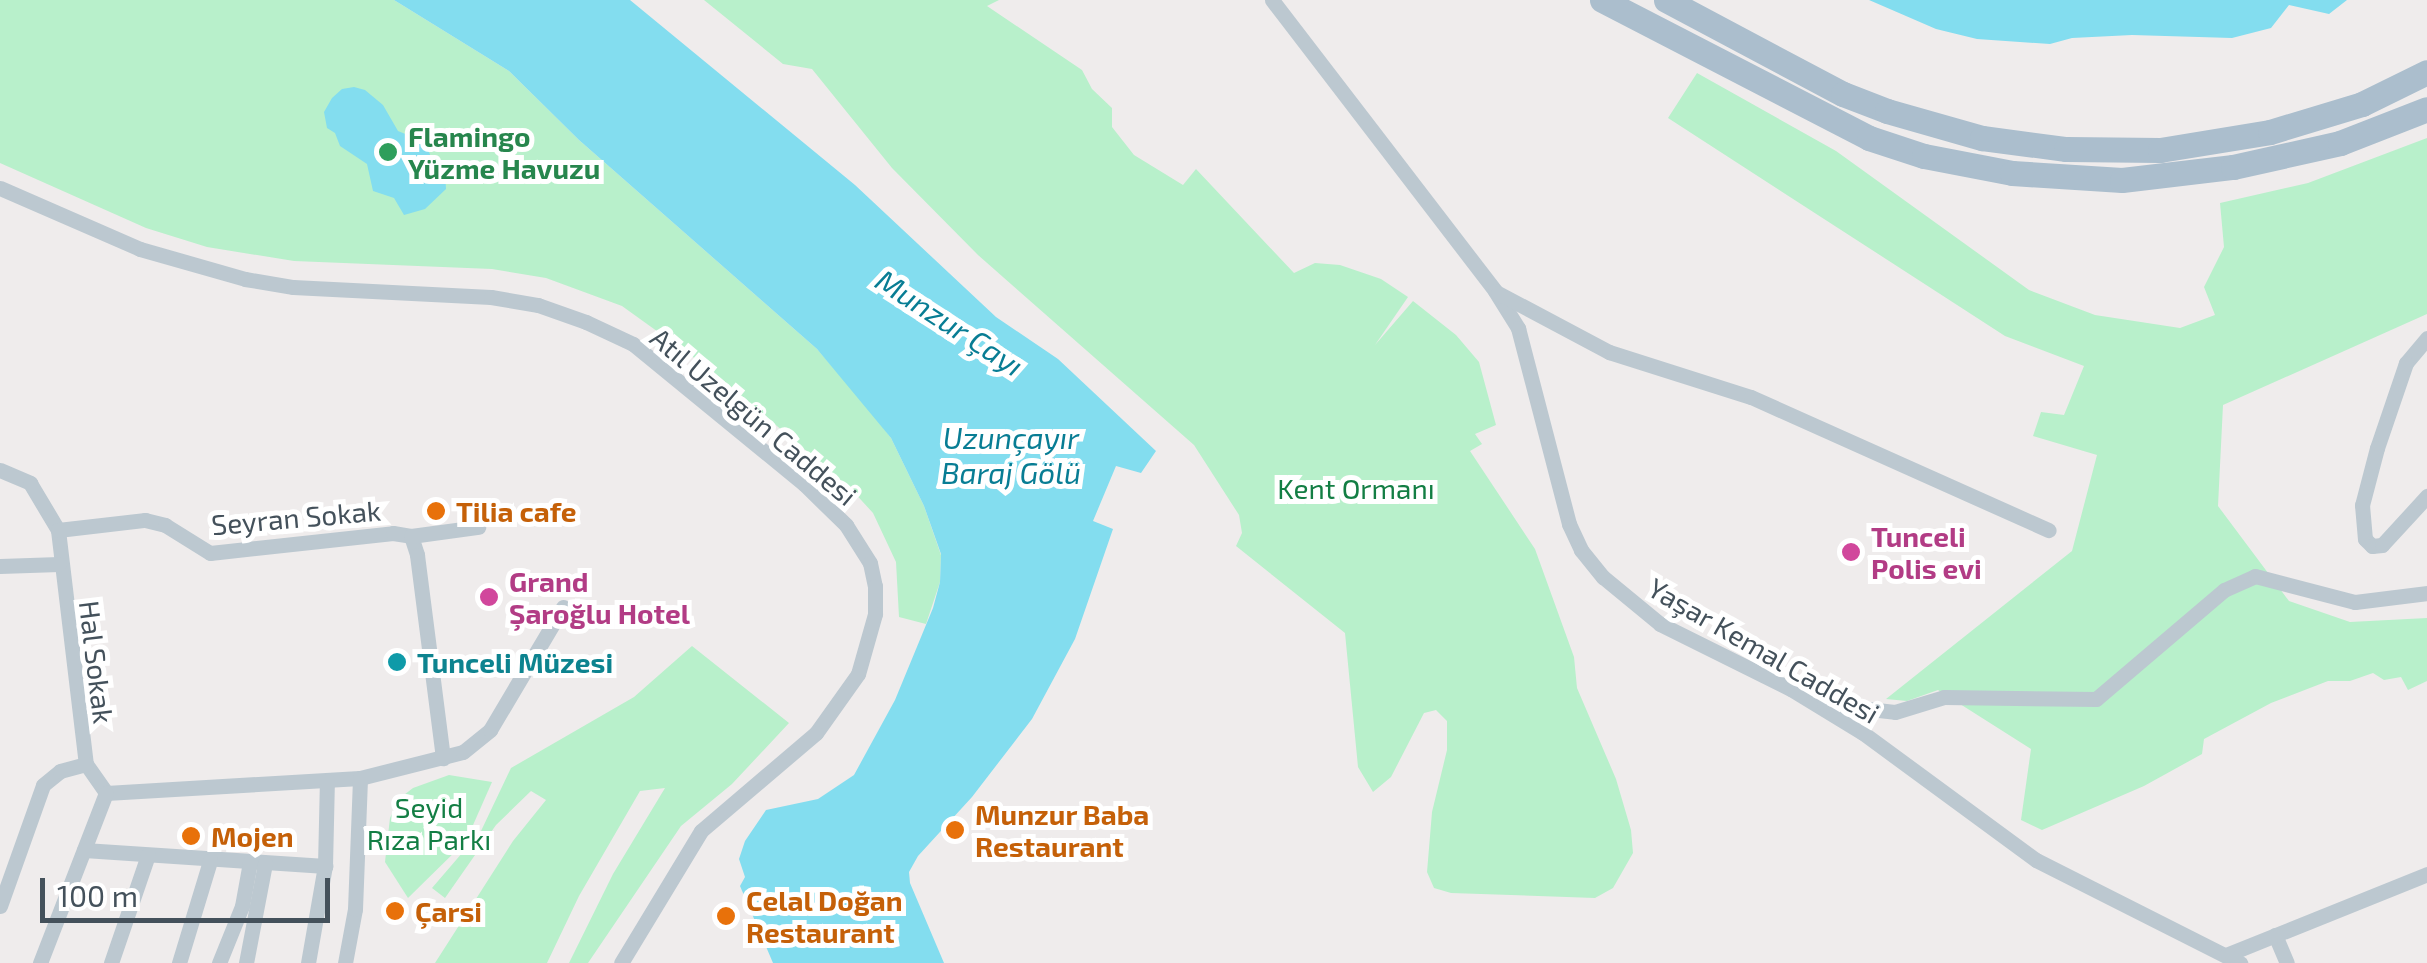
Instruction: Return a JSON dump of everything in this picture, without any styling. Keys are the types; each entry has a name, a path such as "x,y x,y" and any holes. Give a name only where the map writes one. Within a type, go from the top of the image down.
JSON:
{"main road":[{"path":"1602,0 1869,138 1982,168 2122,180 2188,174 2340,144 2427,109"},
{"path":"1666,0 1830,88 1887,111 1982,138 2066,150 2160,150 2270,132 2362,104 2427,72"}],"street":[{"name":"Yaşar Kemal Caddesi","path":"1272,0 1495,292 1518,328 1529,358 1554,475 1581,550 1628,602 1660,624 1814,702 1864,733 2036,860 2233,959"},
{"name":"Atıl Uzelgün Caddesi","path":"0,188 140,249 245,279 293,288 491,297 538,305 586,322 633,344 804,484 846,525 870,563 874,586 875,614 858,674 816,733 701,831 621,963"},
{"path":"1495,292 1609,352 1751,396 2048,530"},
{"path":"2427,338 2406,363 2377,448 2362,505 2365,539 2372,546 2382,545 2427,496"},
{"path":"0,470 30,483 58,530"},
{"name":"Seyran Sokak","path":"58,530 145,520 164,526 210,553 393,533 411,536 417,555 443,758"},
{"path":"411,536 478,527"},
{"name":"Hal Sokak","path":"58,530 86,764 106,793"},
{"path":"0,566 60,564"},
{"path":"1814,702 1895,712 1944,697 2018,694 2075,701 2096,699 2224,590 2255,576 2355,602 2427,594"},
{"path":"40,963 106,793 360,778 463,752 490,730 562,608"},
{"path":"0,906 43,786 60,771 86,764"},
{"path":"345,963 355,909 360,778"},
{"path":"308,963 326,866 328,781"},
{"path":"84,850 326,866"},
{"path":"111,963 148,855"},
{"path":"178,963 210,860"},
{"path":"218,963 257,862"},
{"path":"246,963 257,862"},
{"path":"2233,959 2274,935 2427,874"},
{"path":"2274,935 2287,963"}],"green space":[{"path":"0,0 394,0 509,71 579,140 817,349 891,438 924,506 941,555 940,582 926,624 899,617 896,562 873,513 851,489 711,370 622,306 546,278 492,269 294,261 207,247 146,228 0,163"},
{"name":"Kent Ormanı","path":"704,0 999,0 987,6 1082,70 1092,89 1112,108 1112,127 1134,155 1183,185 1196,169 1294,273 1315,263 1340,265 1381,279 1408,297 1375,345 1413,301 1456,335 1479,362 1496,425 1475,434 1482,444 1470,451 1535,549 1574,657 1577,688 1616,779 1631,830 1633,853 1613,888 1595,898 1451,893 1434,888 1427,872 1432,812 1447,750 1447,721 1436,710 1424,713 1391,777 1373,792 1358,767 1345,633 1236,546 1242,533 1239,515 1194,445 978,255 892,168 812,69 783,64"},
{"path":"1697,73 1836,151 2029,290 2095,315 2180,328 2215,315 2204,287 2224,247 2220,203 2308,183 2427,138 2427,314 2223,405 2218,506 2289,601 2350,622 2427,618 2427,681 2408,690 2401,677 2384,680 2373,673 2350,681 2328,681 2271,703 2204,739 2202,754 2144,786 2042,830 2021,820 2031,749 1938,690 1907,701 1886,699 2072,551 2097,455 2033,436 2041,412 2064,415 2084,366 2005,336 1668,118"},
{"path":"692,646 789,723 732,784 681,826 588,963 569,963 613,874 665,788 640,791 579,896 547,963 435,963 513,841 546,800 531,791 496,825 445,898 432,888 481,831 511,768 634,697"},
{"name":"Seyid Rıza Parkı","path":"449,775 492,782 466,841 408,898 385,862 390,818 400,798 413,788"}],"water":[{"name":"Uzunçayır Baraj Gölü","path":"394,0 630,0 855,185 996,317 1058,359 1156,451 1141,473 1116,466 1093,521 1113,529 1075,639 1032,719 972,797 918,856 909,872 910,883 944,963 773,963 740,886 745,877 739,859 745,841 766,810 818,799 854,775 895,700 933,608 940,582 941,554 924,506 891,438 817,349 579,140 509,71"},
{"path":"1869,0 2347,0 2329,14 2289,5 2271,28 2232,38 2132,35 2072,38 2050,44 1977,39 1936,29"},
{"name":"Flamingo Yüzme Havuzu","path":"342,89 365,90 383,105 398,131 425,142 433,162 445,170 446,189 425,209 404,215 394,198 373,191 367,164 340,146 335,133 327,128 324,112 332,98"}],"place":[{"name":"Flamingo Yüzme Havuzu","path":"388,152"},
{"name":"Tilia cafe","path":"436,511"},
{"name":"Tunceli Polis evi","path":"1851,552"},
{"name":"Grand Şaroğlu Hotel","path":"489,597"},
{"name":"Tunceli Müzesi","path":"397,662"},
{"name":"Munzur Baba Restaurant","path":"955,830"},
{"name":"Mojen","path":"191,836"},
{"name":"Çarsi","path":"395,911"},
{"name":"Celal Doğan Restaurant","path":"726,916"}],"water label":[{"name":"Munzur Çayı","path":"950,322"}]}
